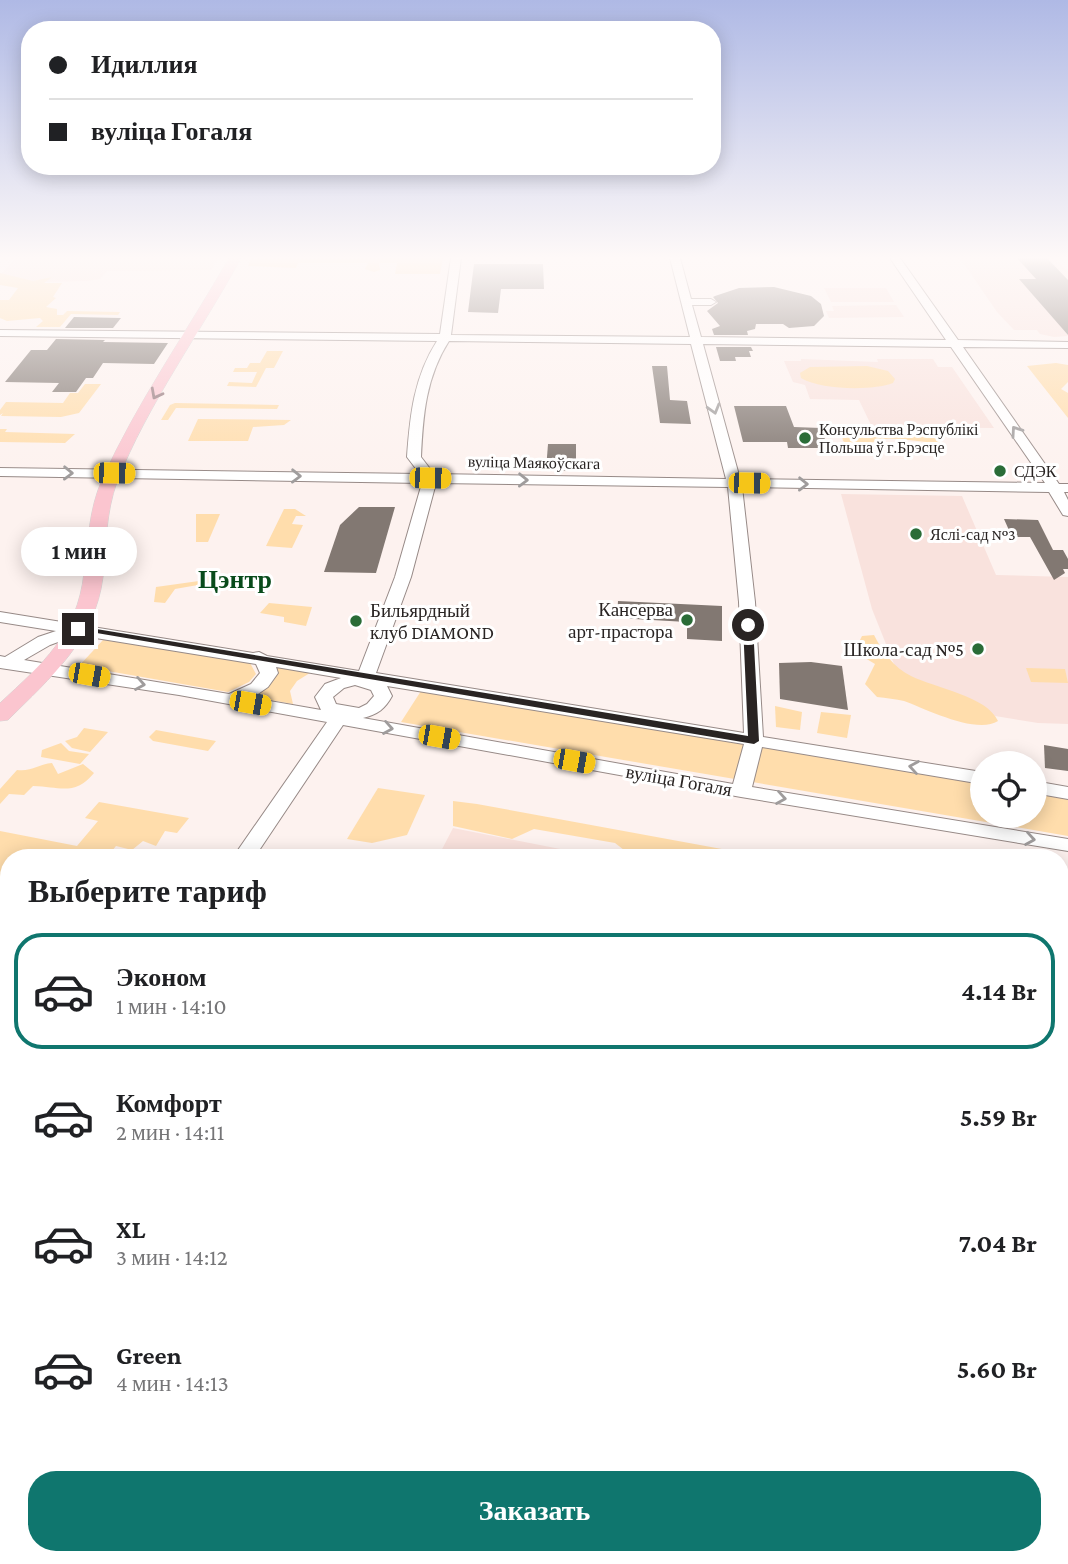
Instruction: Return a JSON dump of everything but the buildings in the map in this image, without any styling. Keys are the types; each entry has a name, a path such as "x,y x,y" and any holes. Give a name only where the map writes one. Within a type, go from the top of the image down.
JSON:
{"main road":[{"path":"0,715 47,668 78,629 87,608 103,502 114,473 193,331"}],"street":[{"path":"366,678 403,577 430,478 414,457 417,405 432,358 445,338 446,331"},
{"path":"694,331 735,483 746,592 754,741 741,791"},
{"path":"945,331 1061,488 1068,512"},
{"path":"0,334 1068,345"},
{"name":"вуліца Маякоўскага","path":"0,472 1061,488"},
{"path":"0,617 259,657 366,678 970,776"},
{"path":"2,664 44,640 78,629"},
{"path":"229,699 243,696 265,681 269,673 267,665 259,657"},
{"name":"вуліца Гогаля","path":"2,664 47,668 340,716 741,791 1068,845"},
{"path":"248,849 340,716 360,713 380,704 382,691 366,678"},
{"path":"340,716 325,702 326,692 338,684 366,678"},
{"path":"1047,789 1068,793"}],"shaded area":[{"path":"1038,331 1068,331 1068,336 1040,334"},
{"path":"267,351 283,351 274,368 266,368 256,387 227,386 229,382 252,383 257,372 233,372 235,368 247,368 250,363 260,363"},
{"path":"801,359 878,362 877,359 933,359 938,367 952,367 994,428 872,427 859,400 810,399 805,385 793,382 784,361"},
{"path":"1056,363 1068,365 1068,382 1061,389 1068,393 1068,418 1027,366"},
{"path":"867,366 888,371 895,379 893,383 873,387 833,387 810,382 801,378 800,373 810,367"},
{"path":"85,384 101,384 79,413 61,417 0,415 6,402 63,403 70,393 78,393"},
{"path":"170,405 279,405 277,409 176,408 168,420 161,420"},
{"path":"198,419 291,420 284,425 253,427 248,441 188,441"},
{"path":"0,429 7,429 5,432 75,434 65,443 0,442"},
{"path":"870,430 912,430 939,440 943,449 933,449 926,442 901,439 879,440 860,447 843,441 842,435"},
{"name":"Школа-сад №5","path":"841,494 962,496 996,575 1068,577 1068,724 1038,723 995,716 898,674 872,609"},
{"path":"284,509 295,509 306,516 296,516 292,524 303,525 292,548 266,546"},
{"path":"196,514 220,514 208,542 196,542"},
{"path":"215,576 215,582 175,589 165,603 154,602 156,587 206,580 205,577"},
{"path":"269,603 312,607 306,626 284,622 284,617 260,613"},
{"path":"874,635 889,658 905,673 972,699 992,712 998,721 978,725 965,723 904,701 877,697 865,684 875,664 860,655 858,644 862,636"},
{"path":"103,640 249,661 256,674 249,682 228,692 79,666"},
{"path":"276,665 313,671 297,681 290,691 293,704 254,697 270,684 275,676"},
{"path":"1026,668 1065,669 1068,683 1031,682"},
{"path":"421,691 970,782 970,819 401,722"},
{"path":"775,706 802,712 800,730 776,727"},
{"path":"821,712 851,715 847,738 817,733"},
{"path":"84,728 108,732 90,752 72,748 65,741 77,737"},
{"path":"156,730 216,741 208,751 153,741 149,737"},
{"path":"61,743 69,751 89,754 80,764 41,757 42,750"},
{"path":"52,763 58,774 83,764 94,773 74,787 67,789 33,786 24,795 9,794 0,804 0,789 17,770"},
{"path":"378,788 425,795 407,835 372,843 347,839"},
{"path":"1047,794 1068,798 1068,836 1021,828 1047,828"},
{"path":"453,801 722,849 623,849 615,843 534,829 512,839 453,826"},
{"path":"99,802 189,818 177,833 165,831 156,846 143,841 133,849 116,846 114,849 0,849 0,831 77,846 98,821 85,818"},
{"path":"453,828 560,849 442,849"}],"place":[{"name":"Консульства Рэспублікі Польша ў г.Брэсце","path":"805,438"},
{"name":"СДЭК","path":"1000,471"},
{"name":"Яслі-сад №3","path":"916,534"},
{"name":"Кансерва арт-прастора","path":"687,620"},
{"name":"Бильярдный клуб DIAMOND","path":"356,621"},
{"name":"Школа-сад №5","path":"978,649"}],"district":[{"name":"Цэнтр","path":"235,579"}],"route":[{"path":"78,629 754,741 748,625"}]}
